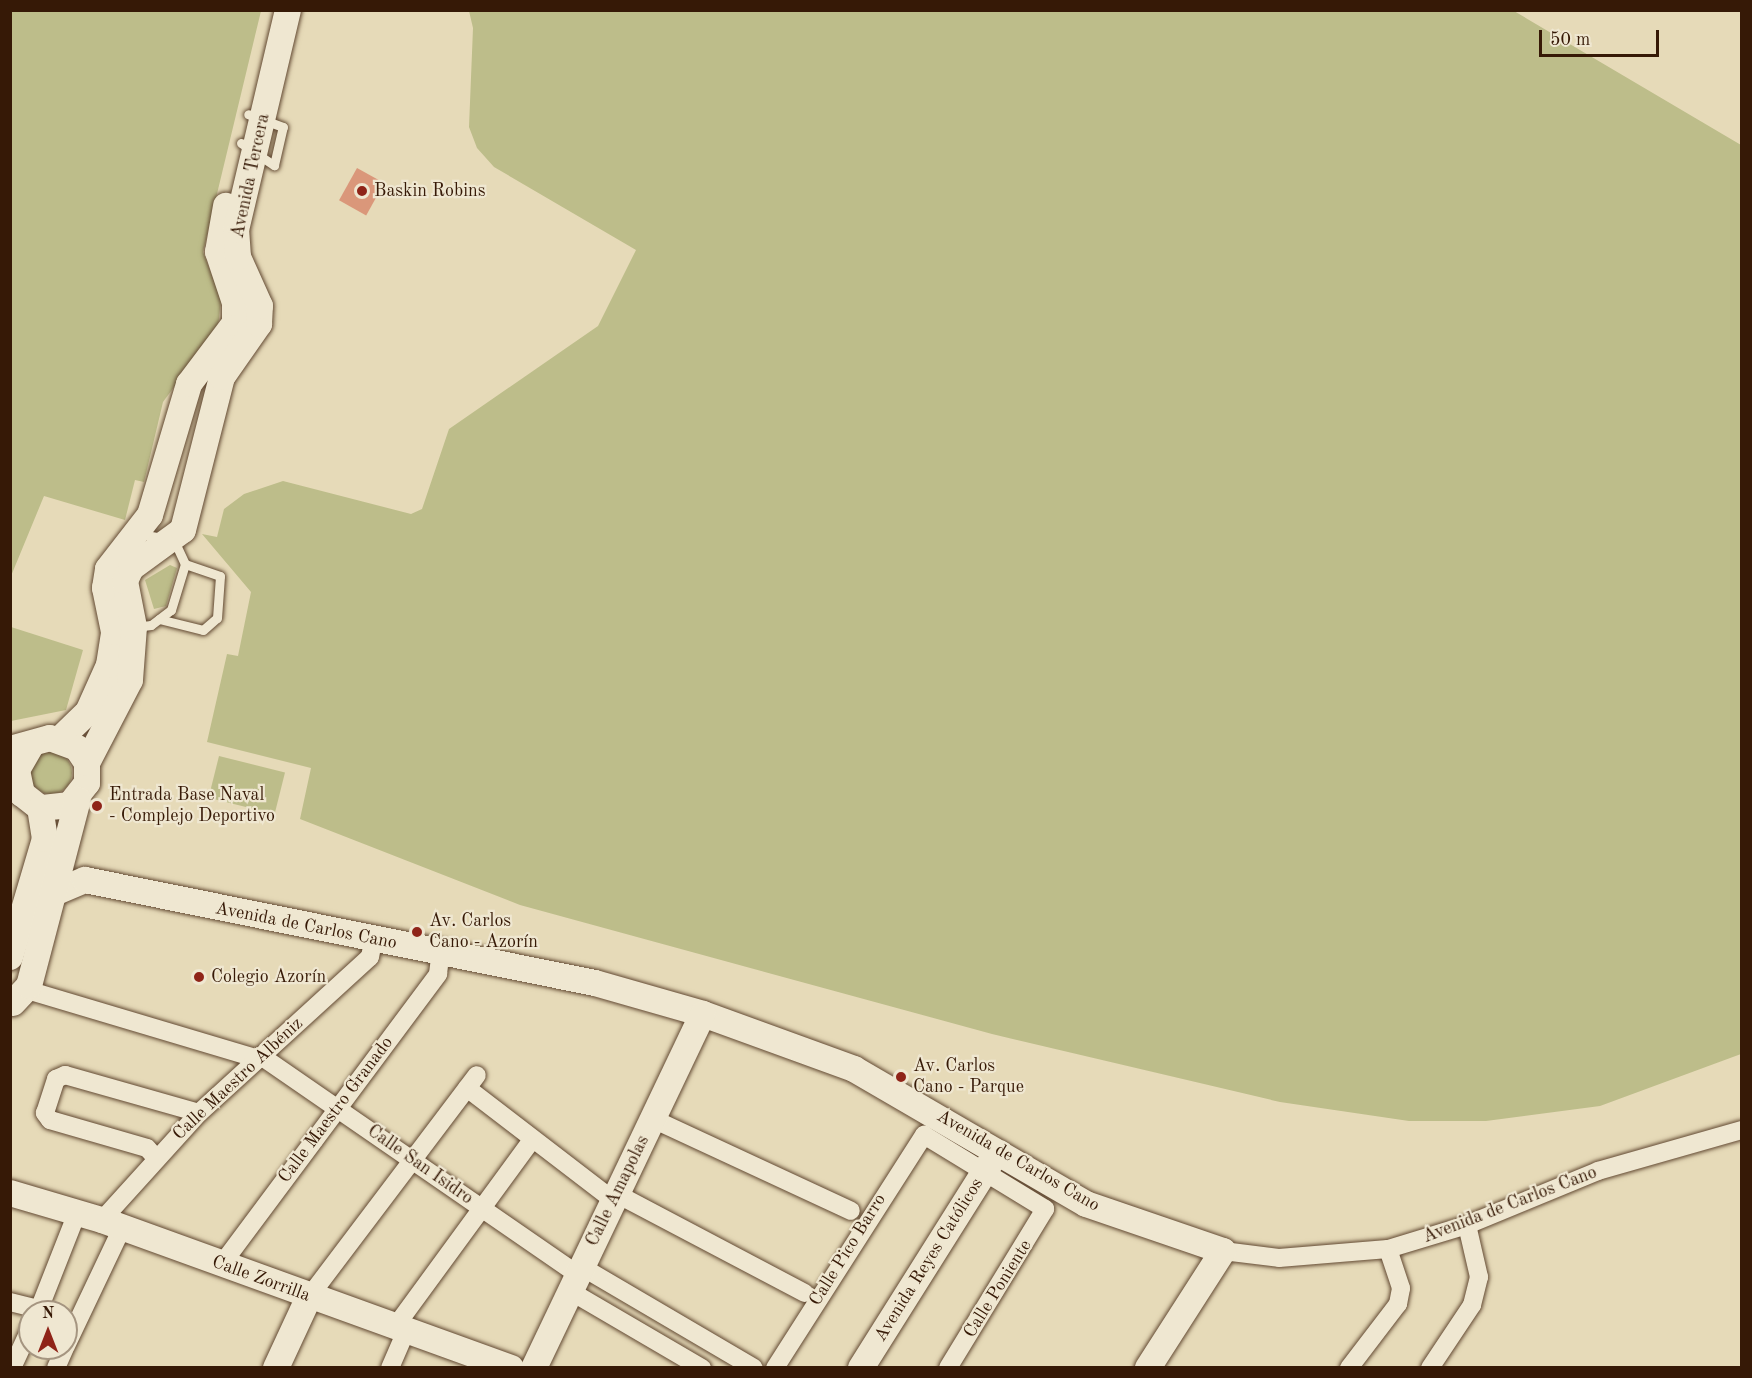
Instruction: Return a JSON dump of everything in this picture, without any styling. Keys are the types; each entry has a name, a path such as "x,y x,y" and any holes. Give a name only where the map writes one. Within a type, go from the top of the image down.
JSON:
{"street":[{"name":"Avenida Tercera","path":"265,120 273,10"},
{"name":"Avenida Tercera","path":"174,540 191,503 222,377 259,324 256,293 236,245 288,10"},
{"name":"Avenida Tercera","path":"60,739 88,712 104,680 112,649 108,569 138,534 155,494 189,384 235,323 218,240 257,154"},
{"path":"15,1002 67,856 78,799 87,783 87,763 125,695 134,627 125,581 142,560 174,540"},
{"path":"78,799 60,809 40,808 27,800 14,778 21,747 60,739 77,748 87,763"},
{"path":"10,957 45,839 40,808"},
{"path":"54,893 85,880 67,856"},
{"name":"Avenida de Carlos Cano","path":"85,880 374,941 441,951 595,983 703,1014 854,1070 991,1161 1045,1209"},
{"name":"Calle Maestro Albéniz","path":"78,1315 112,1224 156,1158 199,1113 370,957 374,941"},
{"name":"Calle Maestro Granado","path":"222,1264 438,974 441,951"},
{"name":"Calle San Isidro","path":"15,1002 259,1058 337,1107 481,1207 577,1278"},
{"name":"Calle Amapolas","path":"534,1368 703,1014"},
{"path":"156,1158 147,1148 50,1120 45,1113 56,1079 65,1075 199,1113"},
{"path":"276,1368 309,1297 472,1082 532,1140 615,1197 805,1293"},
{"path":"652,1119 851,1211"},
{"name":"Avenida de Carlos Cano","path":"924,1135 991,1161 1086,1204 1223,1251 1279,1258 1388,1249 1467,1225 1598,1171 1742,1130"},
{"name":"Calle Pico Barro","path":"775,1368 917,1138 924,1135"},
{"path":"390,1368 400,1329 481,1207 532,1140"},
{"name":"Avenida Reyes Católicos","path":"861,1368 991,1161"},
{"name":"Calle Zorrilla","path":"11,1196 112,1224 511,1368"},
{"name":"Calle Poniente","path":"948,1368 1045,1209"},
{"path":"42,1300 77,1213"},
{"path":"1437,1365 1472,1305 1479,1277 1467,1225"},
{"path":"1349,1368 1398,1304 1401,1288 1388,1249"},
{"path":"1148,1368 1223,1251"},
{"path":"577,1278 702,1368"},
{"path":"577,1278 754,1368"}],"lane":[{"path":"257,154 265,120"},
{"path":"138,534 174,540 186,564 220,576 217,618 203,630 159,620"},
{"path":"110,617 134,627 159,620 171,610 186,564"}],"green space":[{"path":"11,11 261,11 203,252 221,299 218,327 163,402 144,482 135,480 125,520 44,496 11,576"},
{"path":"469,11 1514,11 1741,145 1741,1054 1600,1106 1486,1121 1409,1121 1280,1102 992,1034 520,905 300,819 311,768 207,742 227,654 238,656 251,592 202,534 217,537 224,509 244,494 283,481 411,514 422,509 449,429 598,326 636,250 494,167 477,148 469,127 473,28"},
{"path":"170,565 177,568 166,606 154,609 145,580"},
{"path":"11,627 83,650 66,710 11,721"},
{"path":"51,752 66,758 72,773 66,788 51,794 36,788 30,773 36,758"},
{"path":"219,756 285,772 275,814 209,798"}],"building":[{"name":"Baskin Robins","path":"357,168 384,183 366,215 339,200"}],"place":[{"name":"Baskin Robins","path":"362,191"},
{"name":"Entrada Base Naval - Complejo Deportivo","path":"97,806"},
{"name":"Av. Carlos Cano - Azorín","path":"417,932"},
{"name":"Colegio Azorín","path":"199,977"},
{"name":"Av. Carlos Cano - Parque","path":"901,1077"}]}
